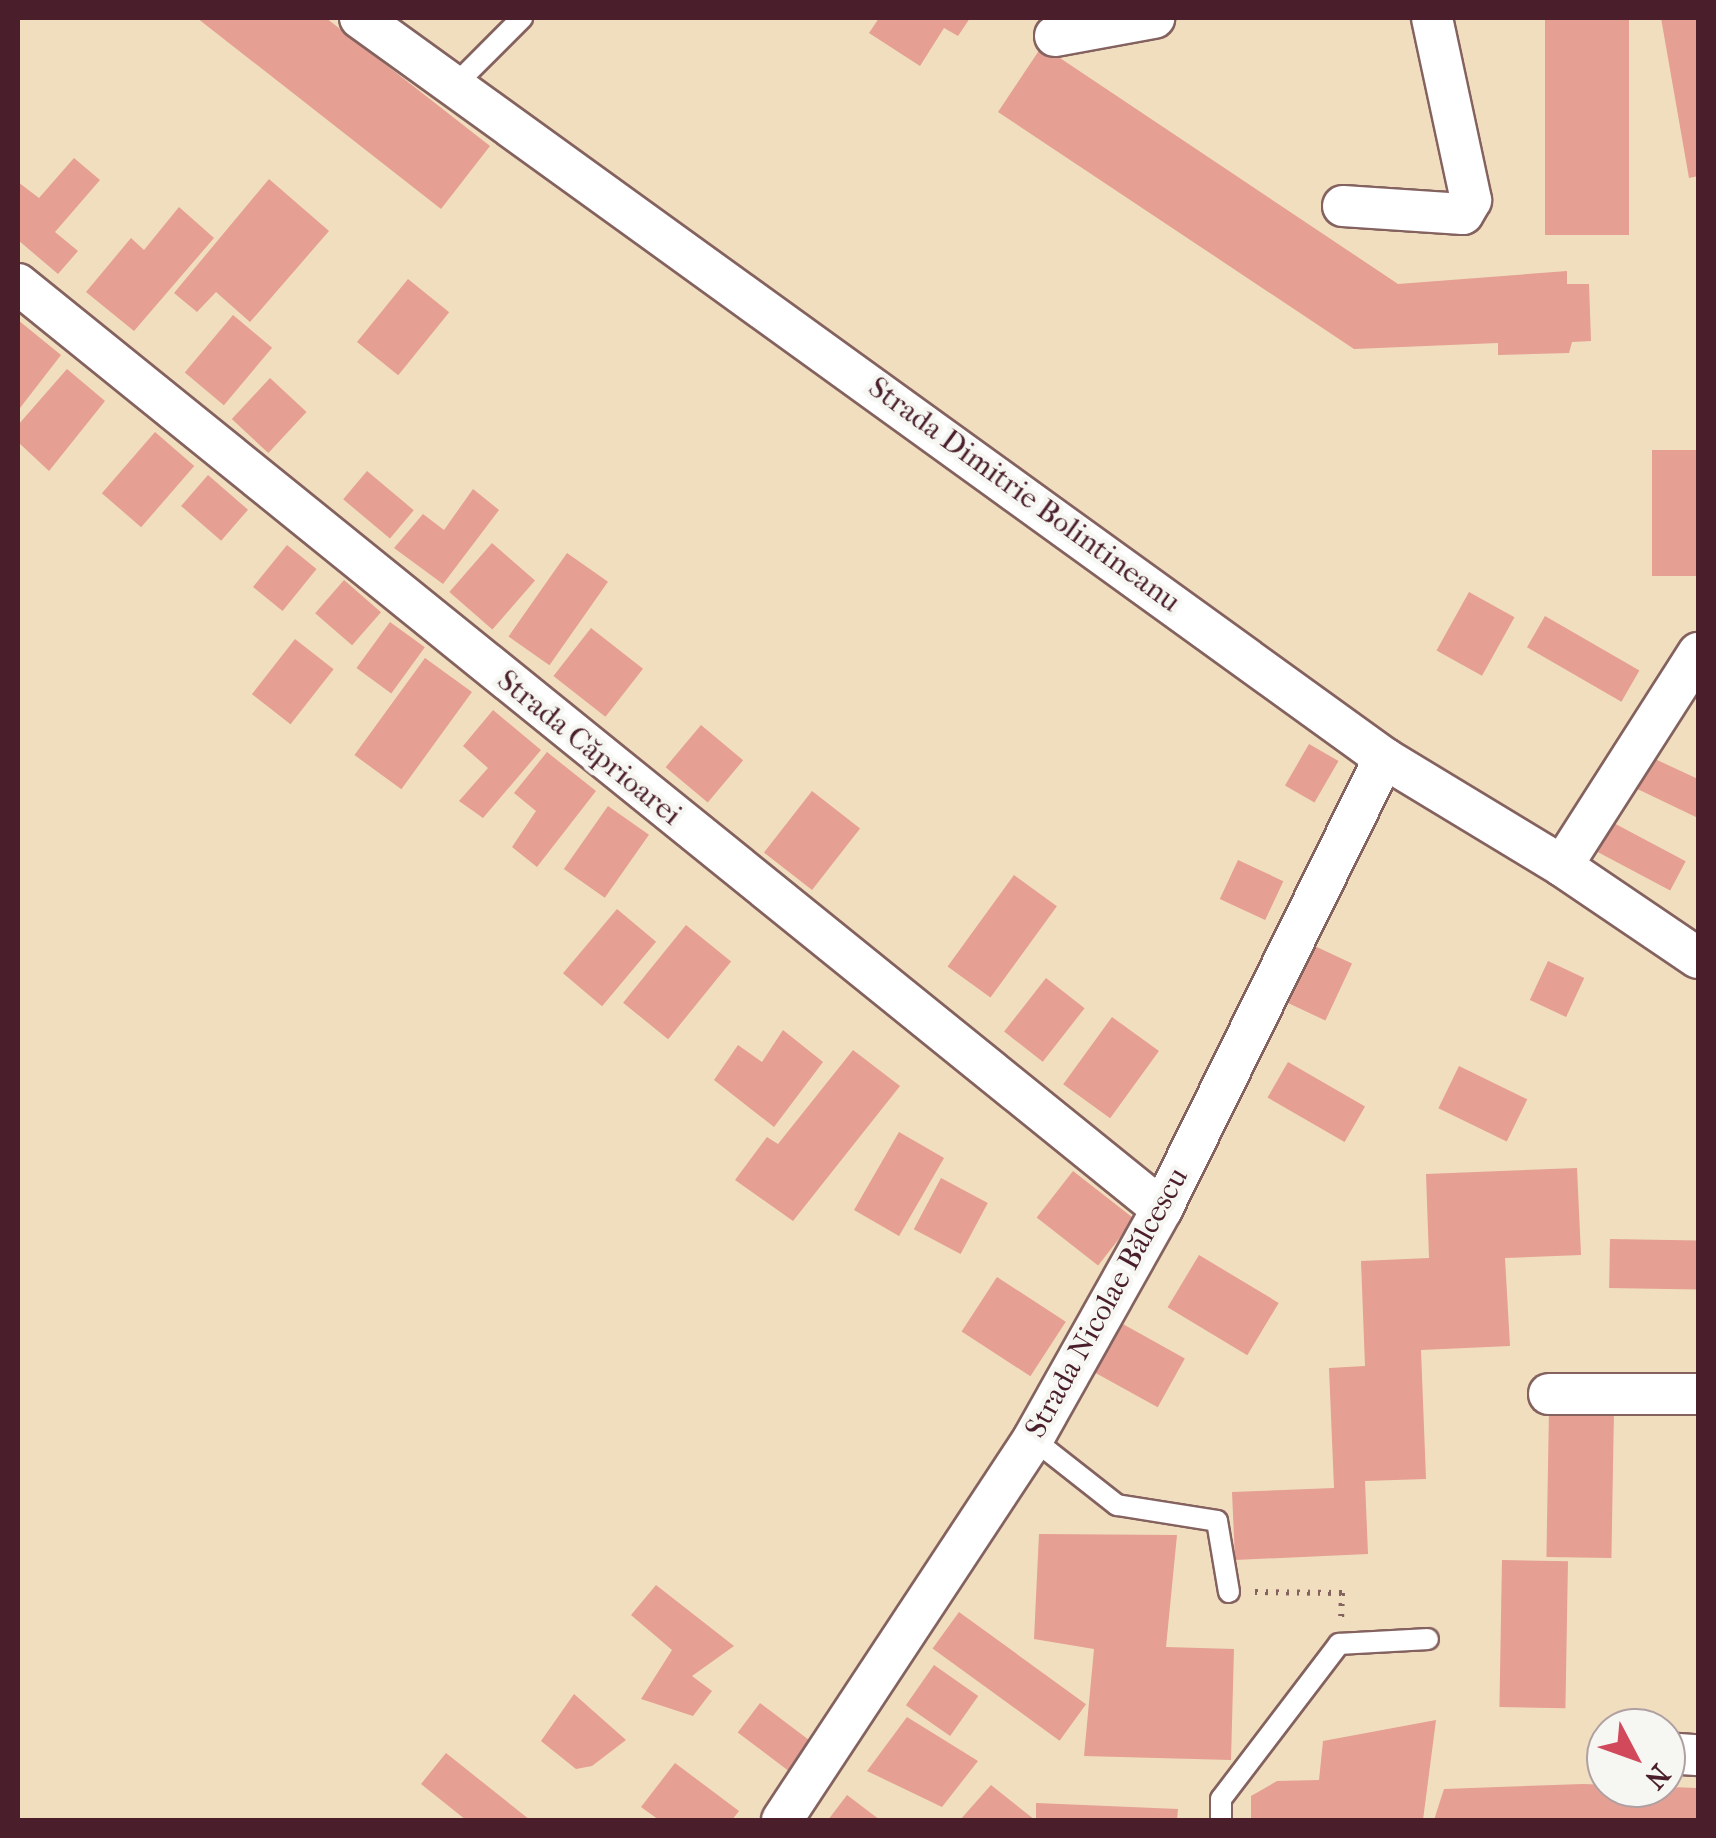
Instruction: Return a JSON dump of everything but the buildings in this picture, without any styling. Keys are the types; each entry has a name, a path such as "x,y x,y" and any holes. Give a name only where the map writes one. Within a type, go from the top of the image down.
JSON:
{"street":[{"name":"Strada Dimitrie Bolintineanu","path":"360,18 1384,758 1562,866 1698,958"},
{"path":"1055,36 1154,18"},
{"path":"1344,206 1463,214 1471,200 1432,18"},
{"name":"Strada Căprioarei","path":"18,284 1162,1209"},
{"path":"1562,866 1698,654"},
{"name":"Strada Nicolae Bălcescu","path":"782,1820 1034,1440 1162,1209 1384,758"},
{"path":"1549,1394 1698,1394"}],"lane":[{"path":"455,85 522,18"},
{"path":"1034,1440 1116,1505 1217,1521 1229,1592"},
{"path":"1221,1820 1221,1799 1340,1644 1428,1639"}],"path":[{"path":"1229,1592 1342,1593 1340,1644"}]}
